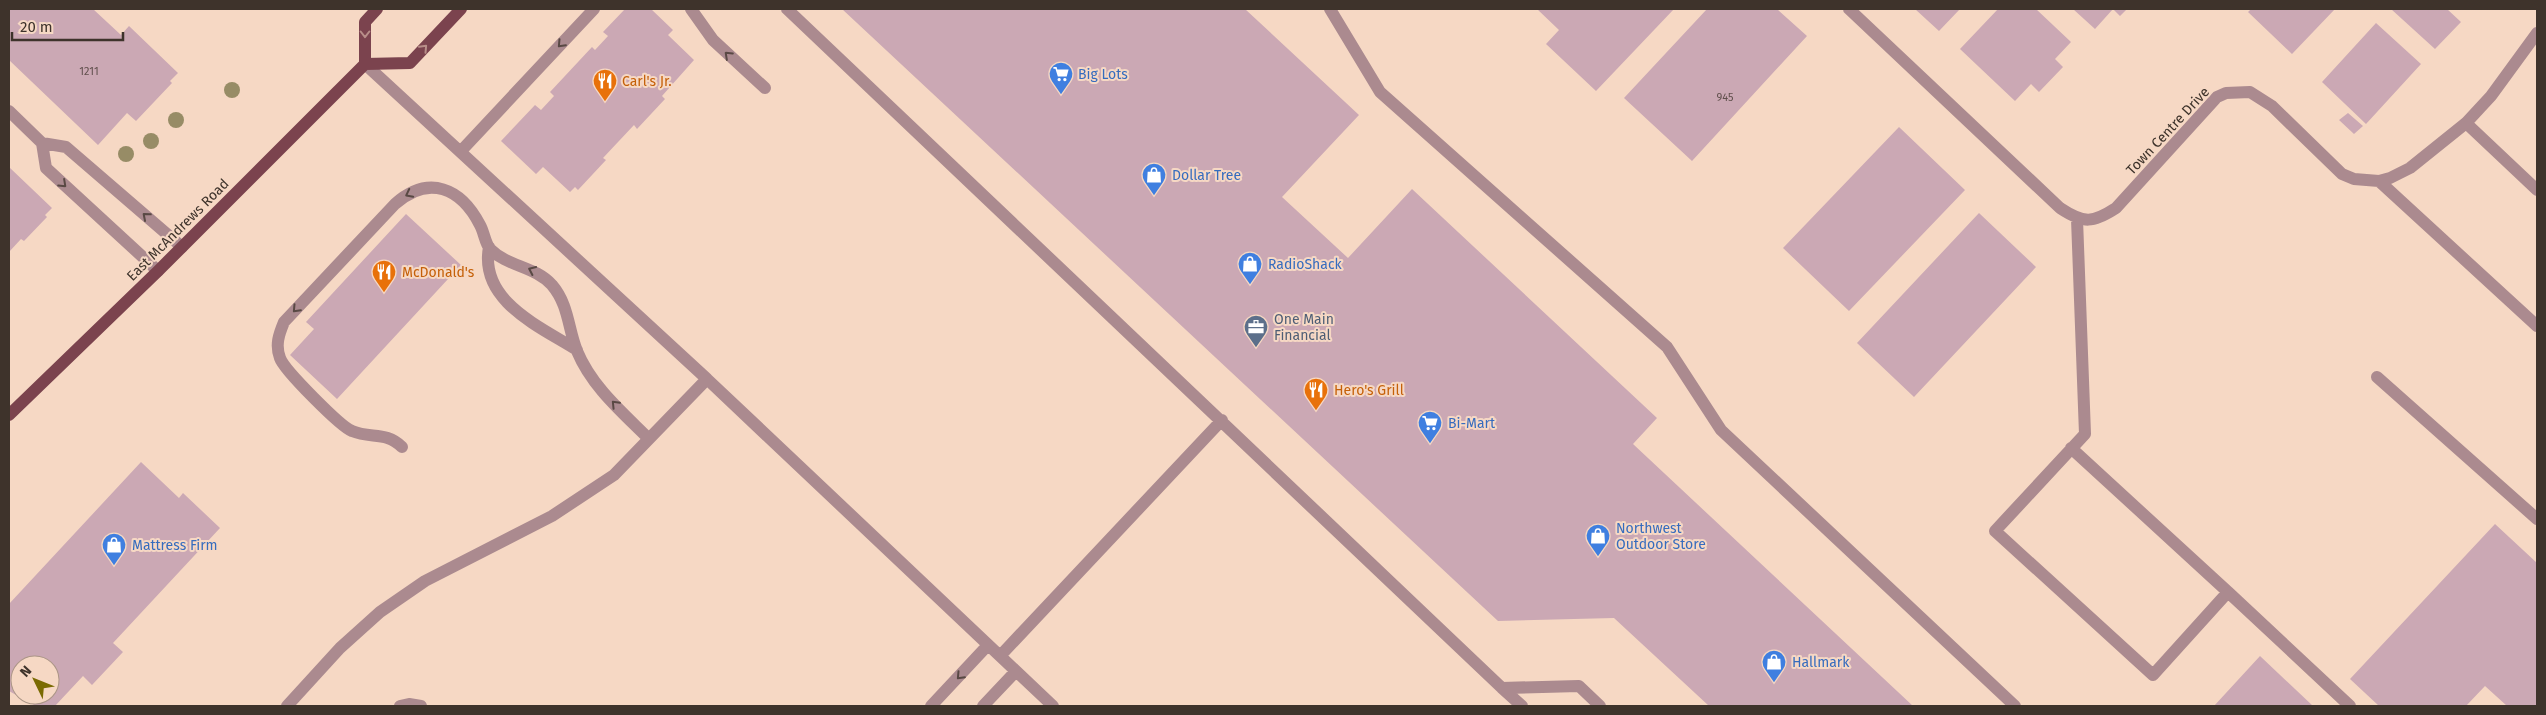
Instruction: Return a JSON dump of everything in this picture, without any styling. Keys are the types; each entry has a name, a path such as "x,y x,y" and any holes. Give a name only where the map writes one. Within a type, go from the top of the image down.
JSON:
{"main road":[{"path":"377,9 365,22 365,64 410,63 461,9"},
{"name":"East McAndrews Road","path":"9,415 182,248 365,64"}],"street":[{"path":"461,151 594,9"},
{"path":"692,9 713,40 765,88"},
{"path":"787,9 1522,706"},
{"path":"1330,9 1380,92 1667,347 1722,430 2015,706"},
{"path":"1850,9 2060,208 2077,219 2084,434 1995,531 2153,675 2228,592"},
{"name":"Town Centre Drive","path":"2077,219 2089,221 2116,208 2217,97 2226,93 2250,92 2272,106 2342,174 2354,179 2379,181 2390,178 2410,168 2466,123 2496,89 2537,32"},
{"path":"365,64 707,379 1053,706"},
{"path":"9,111 42,143 66,147 182,248"},
{"path":"2466,123 2537,190"},
{"path":"42,143 46,168 158,271"},
{"path":"2379,181 2537,326"},
{"path":"402,447 393,438 350,431 293,377 280,360 277,348 278,335 284,322 407,193 433,187 457,194 475,215 489,247 488,272 492,284 530,324 576,350"},
{"path":"489,247 510,262 539,273 552,285 566,308 576,350 598,387 649,439"},
{"path":"2377,377 2537,519"},
{"path":"287,706 340,648 380,612 425,581 485,553 552,516 614,475 707,379"},
{"path":"1000,656 1222,420"},
{"path":"2071,448 2350,706"},
{"path":"932,706 988,645"},
{"path":"983,706 1016,671"},
{"path":"1502,688 1579,686 1600,706"},
{"path":"400,706 409,704 421,706"}],"building":[{"path":"9,9 93,9 121,35 129,26 178,73 170,81 172,83 136,121 127,113 98,145 9,60"},
{"name":"Carl's Jr.","path":"625,9 651,9 673,30 668,35 694,60 662,96 665,99 637,129 634,125 603,158 606,160 578,190 575,187 570,192 543,167 536,174 501,141 535,105 541,110 554,96 550,92 592,47 595,50 608,36 603,32"},
{"path":"842,9 1245,9 1359,115 1282,197 1348,258 1412,189 1657,418 1633,444 1913,706 1709,706 1614,618 1498,621"},
{"path":"1537,9 1674,9 1596,91 1546,44 1559,30"},
{"path":"1707,9 1777,9 1807,36 1692,161 1624,98"},
{"path":"1915,9 1960,9 1939,31"},
{"path":"1998,9 2036,9 2071,42 2055,59 2063,67 2039,92 2031,84 2015,101 1960,49"},
{"path":"2073,9 2113,9 2095,29"},
{"path":"2113,9 2127,9 2120,16"},
{"path":"2251,9 2335,9 2292,54 2248,12"},
{"path":"2391,9 2447,9 2461,22 2435,49"},
{"path":"2376,23 2421,64 2366,124 2322,82"},
{"path":"2348,113 2363,126 2354,134 2339,120"},
{"path":"1899,127 1965,190 1849,311 1783,248"},
{"path":"9,167 52,208 45,215 47,217 24,241 21,239 9,252"},
{"path":"1979,213 2036,267 1914,397 1857,343"},
{"name":"McDonald's","path":"406,214 461,265 337,399 290,355 314,329 306,322"},
{"name":"Mattress Firm","path":"141,462 179,498 183,493 220,528 113,643 123,652 92,685 83,676 60,701 60,655 10,655 9,691 9,604"},
{"path":"2495,524 2537,563 2537,706 2507,706 2485,686 2466,706 2379,706 2350,679"},
{"path":"2260,656 2313,706 2214,706"},
{"name":"Mattress Firm","path":"34,705 56,705 55,706"}],"place":[{"name":"Big Lots","path":"1061,95"},
{"name":"Carl's Jr.","path":"605,102"},
{"name":"Dollar Tree","path":"1154,196"},
{"name":"RadioShack","path":"1250,285"},
{"name":"McDonald's","path":"384,293"},
{"name":"One Main Financial","path":"1256,348"},
{"name":"Hero's Grill","path":"1316,411"},
{"name":"Bi-Mart","path":"1430,444"},
{"name":"Northwest Outdoor Store","path":"1598,557"},
{"name":"Mattress Firm","path":"114,566"},
{"name":"Hallmark","path":"1774,683"}]}
